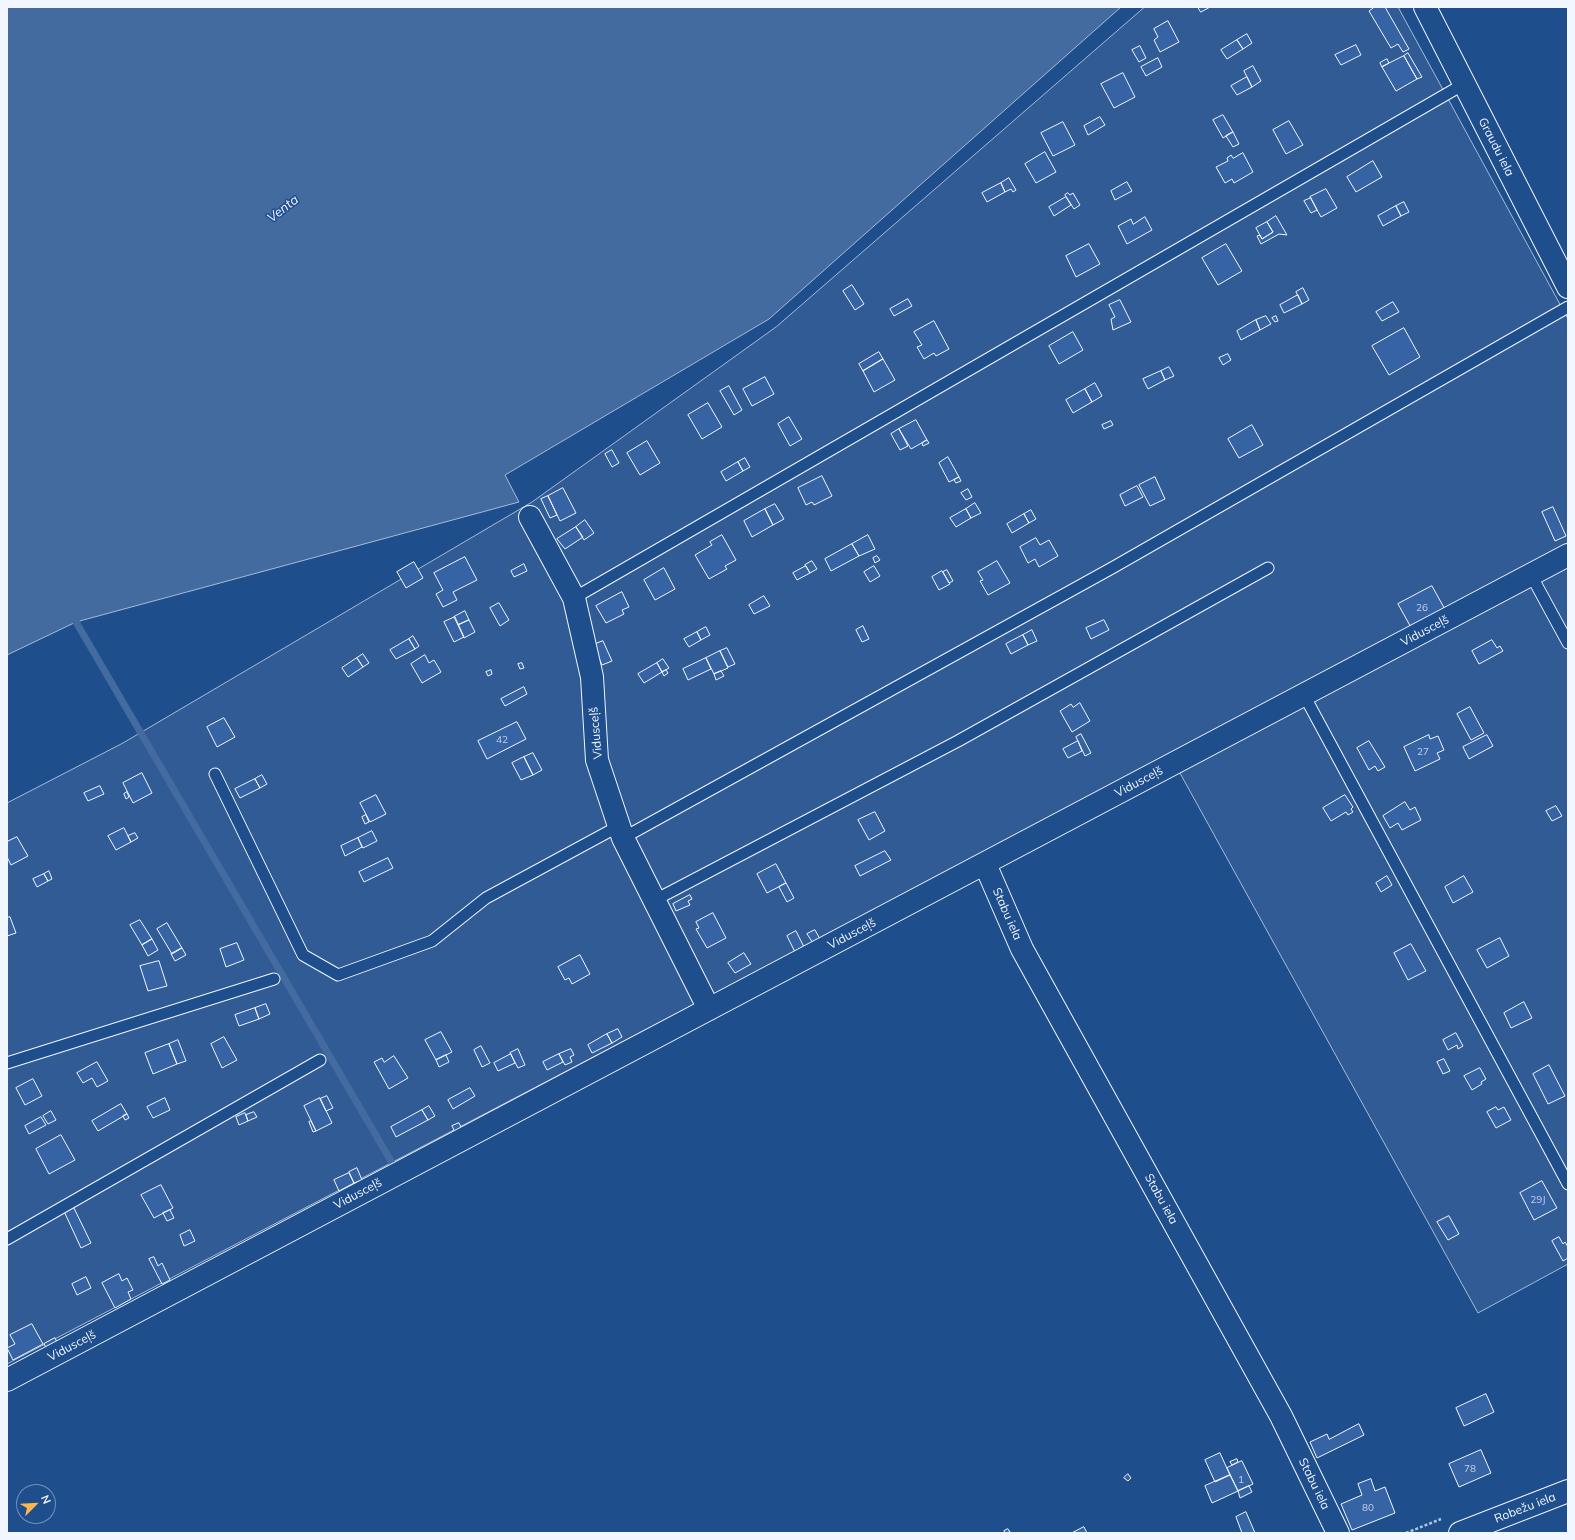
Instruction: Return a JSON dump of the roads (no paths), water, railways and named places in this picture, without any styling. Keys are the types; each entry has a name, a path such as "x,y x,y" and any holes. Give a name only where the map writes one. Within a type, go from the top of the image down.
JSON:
{"street":[{"name":"Graudu iela","path":"1425,7 1568,287"},
{"name":"Vidusceļš","path":"530,517 574,598 592,677 598,760 622,832 709,1009"},
{"name":"Vidusceļš","path":"7,1380 1568,555"},
{"name":"Stabu iela","path":"985,864 1022,949 1281,1416 1338,1533"},
{"name":"Robežu iela","path":"1460,1533 1568,1491"}],"lane":[{"path":"574,598 1464,84"},
{"path":"215,774 303,956 338,975 432,940 486,898 622,832 1105,572 1568,307"},
{"path":"655,900 958,741 1268,568"},
{"path":"1531,575 1568,643"},
{"path":"1304,695 1568,1184"},
{"path":"7,1063 274,979"},
{"path":"7,1239 320,1060"}],"water":[{"name":"Venta","path":"7,7 1121,7 769,319 505,475 519,502 76,622 7,655"}],"waterway":[{"path":"78,613 76,622 395,1168"}]}
